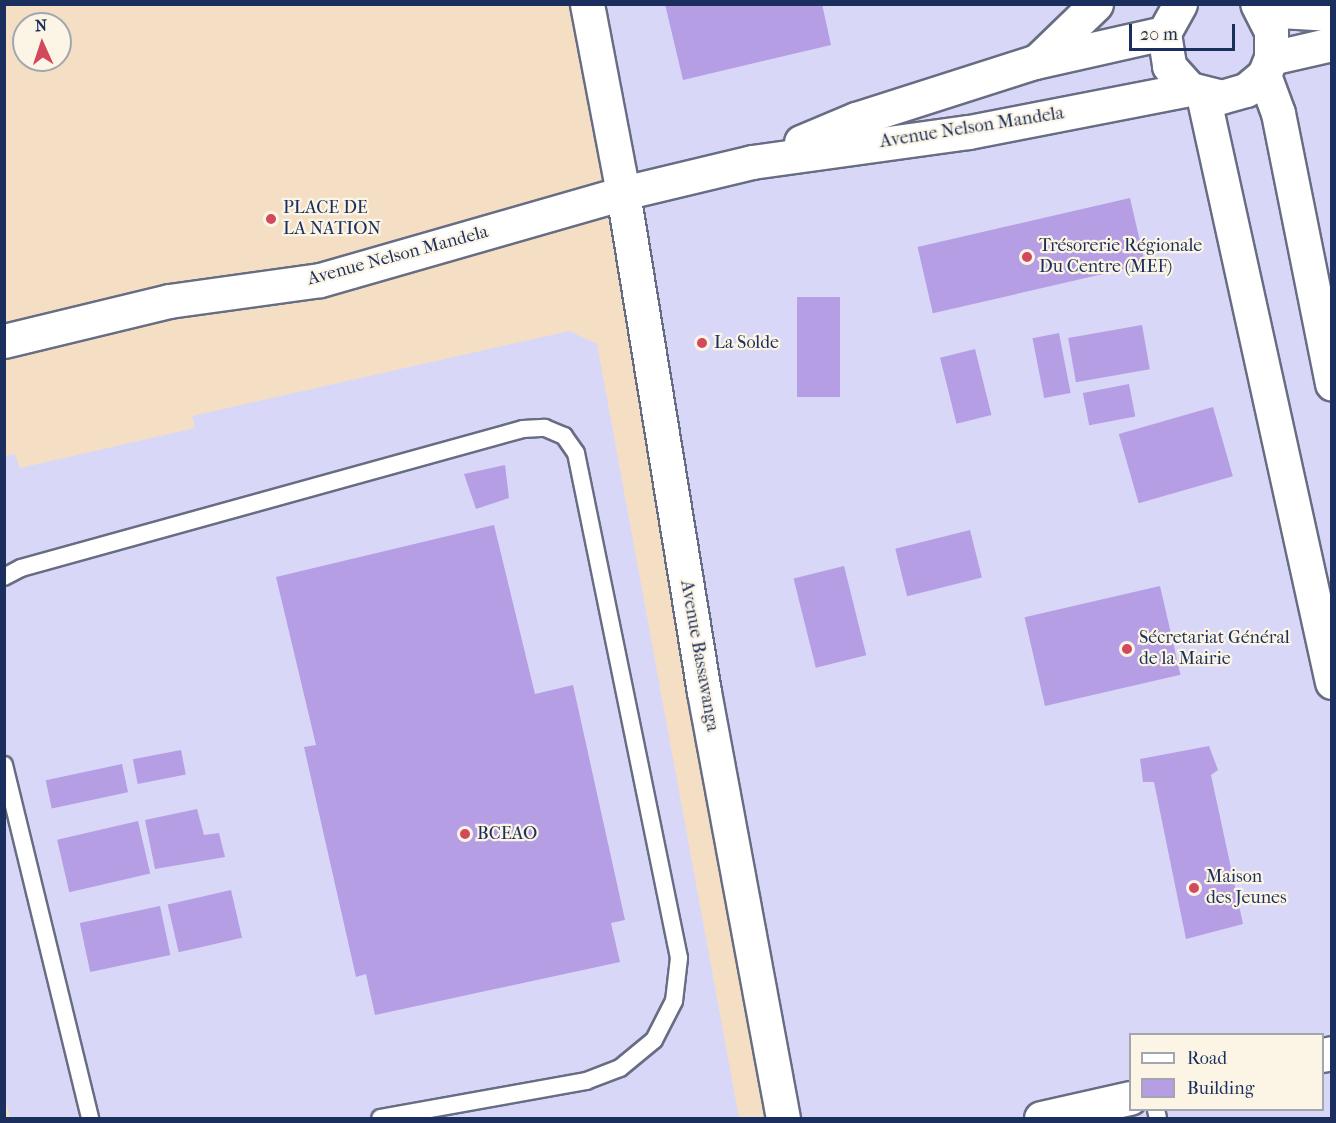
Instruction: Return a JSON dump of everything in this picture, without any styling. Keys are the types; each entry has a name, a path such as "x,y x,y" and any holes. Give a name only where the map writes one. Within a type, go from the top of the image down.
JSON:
{"main road":[{"name":"Avenue Bassawanga","path":"587,4 623,193 704,692 783,1119"},
{"path":"1035,62 1096,4"},
{"path":"1259,7 1332,14"},
{"path":"1259,7 1271,31 1267,67 1332,384"},
{"name":"Avenue Nelson Mandela","path":"752,162 856,119 1035,62 1176,12"},
{"path":"1176,12 1168,66 1196,92 1329,661"},
{"path":"1267,67 1332,44"},
{"name":"Avenue Nelson Mandela","path":"4,341 169,300 320,280 623,193 752,162 969,132 1196,92 1221,97 1246,90 1267,67"},
{"path":"1041,1119 1129,1098"}],"lane":[{"path":"4,577 21,568 523,429 545,428 564,436 576,453 679,958 674,1001 654,1040 620,1068 586,1081 380,1119"},
{"path":"4,765 90,1119"}],"shaded area":[{"path":"587,5 1331,5 1331,1118 783,1118"},
{"name":"BCEAO","path":"569,331 597,344 739,1118 10,1118 4,1093 4,456 15,454 20,468 195,428 192,416"}],"building":[{"path":"665,4 822,4 831,45 683,80"},
{"path":"1130,198 1145,264 933,313 918,247"},
{"path":"797,297 840,297 840,397 797,397"},
{"path":"1142,325 1150,369 1076,382 1068,338"},
{"path":"1059,333 1071,393 1044,398 1032,338"},
{"path":"975,349 991,415 957,424 940,358"},
{"path":"1129,384 1135,416 1089,425 1083,393"},
{"path":"1213,407 1233,476 1139,503 1119,434"},
{"path":"505,465 509,498 476,509 464,474"},
{"name":"BCEAO","path":"494,525 535,694 573,685 625,920 611,923 620,962 375,1015 366,974 356,977 304,747 316,745 276,577"},
{"path":"970,530 982,578 907,596 895,549"},
{"path":"844,566 866,655 816,668 794,579"},
{"path":"1160,586 1180,675 1045,706 1025,617"},
{"path":"1209,746 1218,770 1211,775 1243,924 1186,939 1154,782 1143,782 1140,759"},
{"path":"181,750 186,775 138,784 133,759"},
{"path":"122,764 128,792 52,809 46,780"},
{"path":"197,809 204,835 219,833 225,857 155,869 145,820"},
{"path":"138,821 150,874 69,892 57,840"},
{"path":"231,890 242,938 179,952 168,905"},
{"path":"160,906 170,955 90,972 80,923"}],"place":[{"name":"PLACE DE LA NATION","path":"271,219"},
{"name":"Trésorerie Régionale Du Centre (MEF)","path":"1027,257"},
{"name":"La Solde","path":"702,343"},
{"name":"Sécretariat Général de la Mairie","path":"1127,649"},
{"name":"BCEAO","path":"465,834"},
{"name":"Maison des Jeunes","path":"1194,888"}]}
